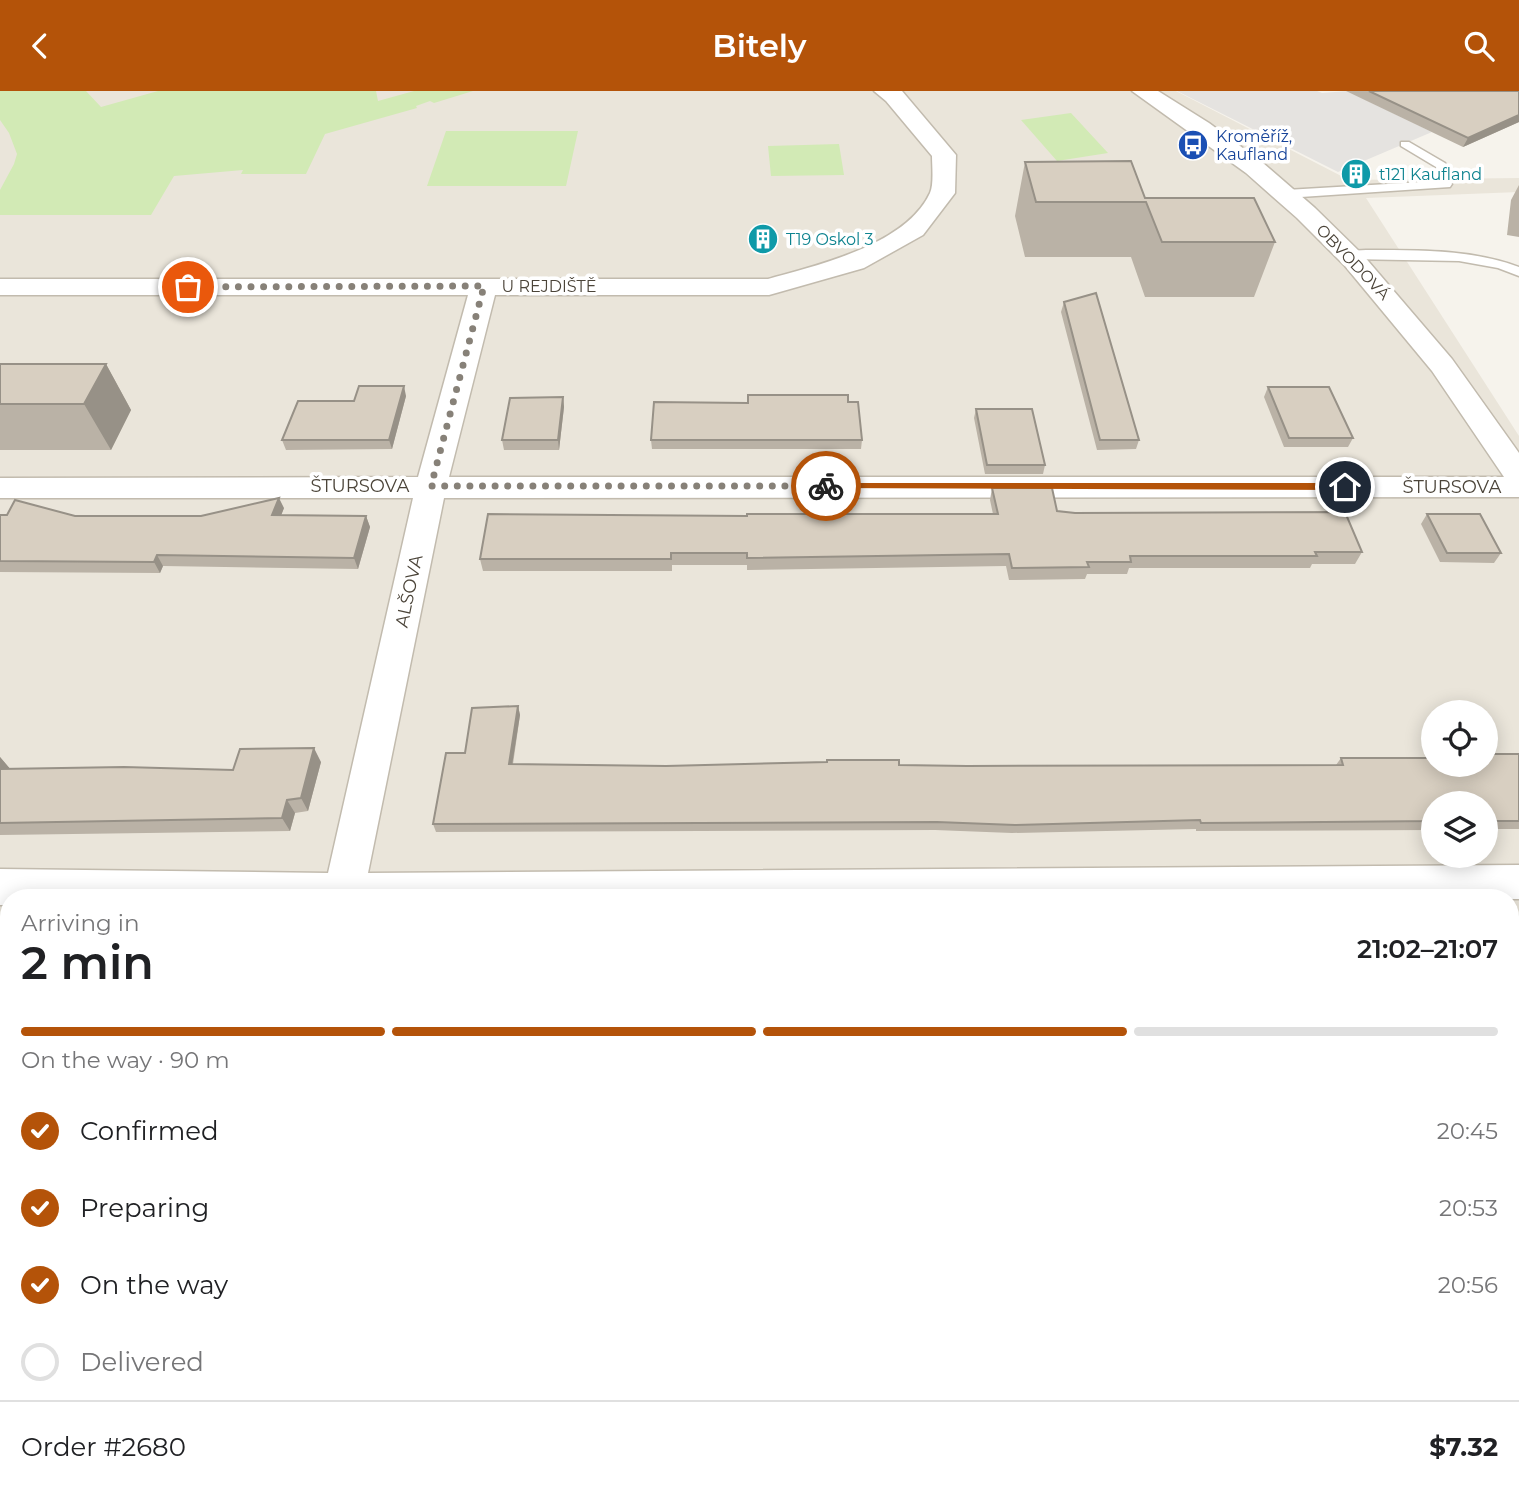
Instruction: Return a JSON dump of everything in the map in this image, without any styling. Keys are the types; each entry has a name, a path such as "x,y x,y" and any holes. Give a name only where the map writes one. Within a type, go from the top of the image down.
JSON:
{"street":[{"name":"U REJDIŠTĚ","path":"0,287 769,286 855,263 914,230 943,193 944,155 894,96 885,91"},
{"name":"OBVODOVÁ","path":"1143,91 1231,149 1286,194 1348,255 1426,342 1470,401 1519,476"},
{"name":"ALŠOVA","path":"345,889 431,486 484,286"},
{"name":"ŠTURSOVA","path":"0,488 1519,487"},
{"path":"886,889 1519,882"},
{"path":"0,887 86,889"}],"lane":[{"path":"1286,194 1446,184 1441,165 1405,144"},
{"path":"1348,255 1435,255 1518,270"}],"shaded area":[{"path":"0,91 1176,91 1349,180 1519,178 1519,192 1366,198 1519,436 1519,889 0,889"},
{"path":"1177,91 1347,91 1432,132 1338,172"}],"green space":[{"path":"0,91 86,91 101,107 158,91 376,91 378,101 414,91 473,91 434,103 430,101 416,106 417,108 325,134 306,174 241,174 243,170 174,176 151,215 0,215 0,190 17,154 9,133 0,120"},
{"path":"1071,113 1108,153 1057,161 1021,120"},
{"path":"446,131 578,131 566,186 427,186"},
{"path":"839,144 844,175 771,176 768,146"}],"building":[{"path":"1369,91 1519,91 1519,115 1468,138"},
{"path":"1131,161 1145,198 1254,198 1275,242 1162,242 1146,202 1036,202 1025,162"},
{"path":"1096,293 1139,440 1100,440 1064,302"},
{"path":"0,364 106,364 84,404 0,404"},
{"path":"359,386 404,386 389,440 282,440 298,401 354,401"},
{"path":"1268,387 1329,387 1353,438 1289,438"},
{"path":"748,395 848,395 848,402 858,402 862,440 651,440 654,402 748,403"},
{"path":"563,397 558,440 502,440 510,398"},
{"path":"976,409 1032,409 1045,465 987,465"},
{"path":"992,488 1052,488 1057,511 1075,513 1345,512 1362,552 1315,552 1317,556 1130,556 1131,562 1087,562 1089,567 1012,568 1009,554 747,558 747,553 671,553 671,559 480,559 488,514 998,514"},
{"path":"279,498 272,515 366,516 354,558 157,555 154,562 0,561 0,515 7,515 15,500 75,516 201,516"},
{"path":"1427,514 1480,514 1501,553 1447,553"},
{"path":"518,706 509,764 666,766 899,760 899,765 967,766 1343,765 1341,758 1421,758 1421,777 1498,777 1498,754 1519,754 1519,821 1498,821 1498,791 1421,791 1421,821 1201,823 1200,820 1015,825 937,822 433,824 446,753 465,753 472,708"},
{"path":"314,748 301,798 287,800 282,818 0,823 0,769 124,767 233,770 240,749"}],"way so far":[{"path":"188,287 484,286 431,486 826,486"}],"place":[{"name":"Kroměříž, Kaufland","path":"1193,145"},
{"name":"t121 Kaufland","path":"1356,174"},
{"name":"T19 Oskol 3","path":"763,239"}],"route":[{"path":"826,486 1345,487"}]}
